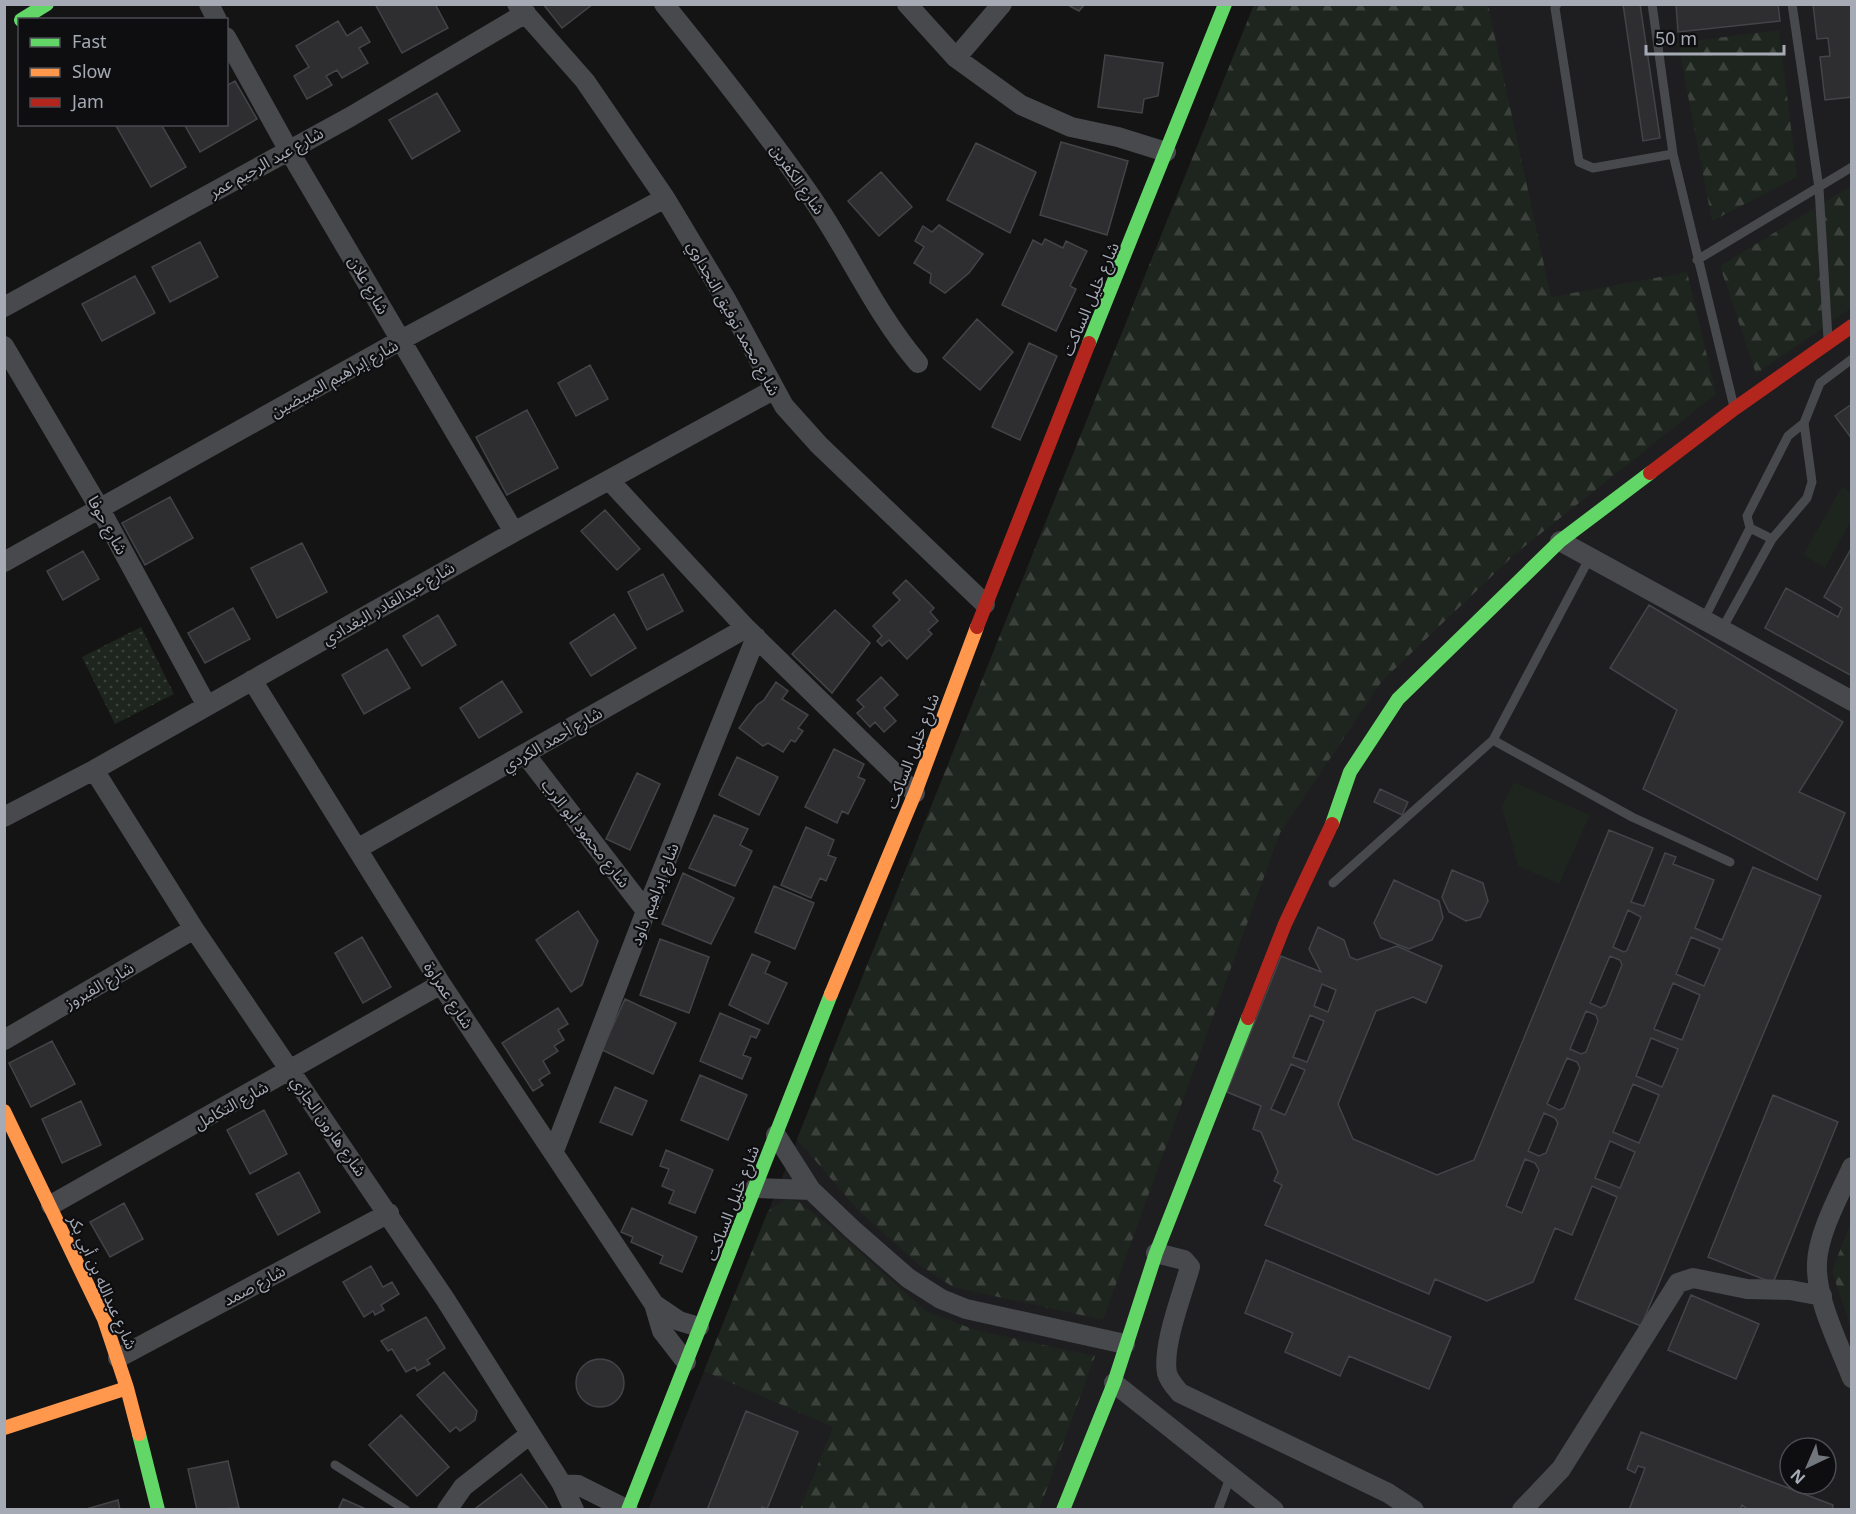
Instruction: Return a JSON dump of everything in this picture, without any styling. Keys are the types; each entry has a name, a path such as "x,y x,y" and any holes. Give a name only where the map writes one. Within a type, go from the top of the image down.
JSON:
{"street":[{"path":"209,4 216,18"},
{"name":"شارع الكفرين","path":"664,4 765,132 813,199 896,336 918,363"},
{"path":"907,4 956,58 1021,105 1047,118 1166,152"},
{"path":"956,58 1002,4"},
{"name":"شارع خليل الساكت","path":"628,1509 699,1327 915,793 985,604 1226,4"},
{"path":"23,18 43,6"},
{"name":"شارع عبد الرحيم عمر","path":"4,307 350,117 522,9"},
{"name":"شارع محمد توفيق النجداوي","path":"522,9 585,81 665,198 727,301 773,390 819,445 985,604"},
{"path":"4,28 18,21"},
{"name":"شارع علان","path":"228,41 288,149 514,532"},
{"name":"شارع إبراهيم المبيضين","path":"4,562 401,340 665,198"},
{"path":"1063,1509 1114,1383 1156,1253 1260,986 1313,859 1332,822 1350,772 1398,699 1560,541 1734,409 1851,326"},
{"name":"شارع حوفا","path":"4,346 100,509 207,706"},
{"name":"شارع عبدالقادر البغدادي","path":"4,817 94,770 514,532 610,482 773,390"},
{"path":"610,482 751,633 915,793"},
{"path":"1560,541 1589,559 1704,619 1851,701"},
{"name":"شارع أحمد الكردي","path":"357,849 525,754 751,633"},
{"name":"شارع إبراهيم داود","path":"554,1151 751,633"},
{"name":"شارع عمراوة","path":"252,680 441,984 654,1304 662,1331 686,1362"},
{"name":"شارع محمود أبو الرب","path":"525,754 646,911"},
{"name":"شارع هارون الجازي","path":"94,770 194,929 389,1213 562,1484 574,1509"},
{"name":"شارع الفيروز","path":"4,1041 194,929"},
{"name":"شارع التكامل","path":"51,1205 441,984"},
{"name":"شارع عبدالله بن أبي بكر","path":"4,1111 104,1319 127,1388 158,1509"},
{"path":"776,1136 811,1190 888,1261 941,1299 966,1309 1125,1344"},
{"path":"1851,1167 1831,1214 1816,1260 1822,1296 1851,1378"},
{"path":"755,1188 811,1190"},
{"name":"شارع صمد","path":"118,1358 389,1213"},
{"path":"1156,1253 1184,1260 1190,1267 1170,1344 1167,1365 1167,1374 1180,1393 1388,1493 1414,1509"},
{"path":"1522,1509 1561,1468 1678,1283 1693,1278 1747,1289 1790,1290 1822,1296"},
{"name":"شارع عمراوة","path":"654,1304 679,1322 699,1327"},
{"path":"1114,1383 1274,1509"},
{"path":"4,1428 127,1388"},
{"path":"447,1509 463,1487 530,1435"},
{"path":"562,1484 578,1485 628,1509"}],"lane":[{"path":"1557,4 1555,8 1579,162 1593,168 1674,154"},
{"path":"1652,4 1674,154 1696,260 1734,409"},
{"path":"1792,4 1820,188 1828,342"},
{"path":"1696,260 1820,188 1851,167"},
{"path":"1722,629 1772,539 1807,498 1812,482 1804,423 1820,382 1851,359"},
{"path":"1704,619 1750,528 1747,516 1788,436 1804,423"},
{"path":"1750,528 1772,539"},
{"path":"1333,883 1493,740 1589,559"},
{"path":"1493,740 1632,817 1730,862"},
{"path":"335,1465 406,1509"},
{"path":"1218,1509 1231,1475"}],"shaded area":[{"path":"1254,5 1851,5 1851,1509 648,1510"}],"green space":[{"path":"1254,5 1488,5 1551,297 1687,272 1716,394 1515,554 1382,681 1280,833 1103,1320 953,1287 918,1264 857,1209 797,1139"},
{"path":"1779,30 1797,177 1712,221 1678,43"},
{"path":"1851,186 1851,308 1756,374 1720,266"},
{"path":"1842,486 1851,492 1851,521 1825,568 1803,555"},
{"path":"141,627 174,694 115,724 82,657"},
{"path":"1514,782 1590,815 1559,884 1518,866 1502,806"},
{"path":"786,1199 799,1202 836,1231 926,1311 975,1330 1095,1356 1039,1510 800,1509 833,1427 704,1371 768,1211"},
{"path":"1851,1222 1851,1328 1832,1271"}],"building":[{"path":"375,4 435,4 448,28 402,53"},
{"path":"543,4 593,4 562,28"},
{"path":"1066,4 1085,4 1079,11"},
{"path":"1623,4 1640,4 1660,138 1643,141"},
{"path":"1676,4 1778,4 1780,21 1678,32"},
{"path":"1813,4 1852,4 1852,97 1825,100 1820,57 1830,56 1828,38 1817,39"},
{"path":"338,21 347,36 361,27 370,42 359,48 368,63 342,78 337,70 326,76 332,85 307,99 294,76 309,67 296,46"},
{"path":"1105,55 1163,63 1158,96 1144,99 1142,113 1098,107"},
{"path":"235,81 257,119 200,152 185,126 228,126 228,85"},
{"path":"437,93 460,131 412,159 389,120"},
{"path":"116,126 162,126 186,167 151,187"},
{"path":"1061,142 1128,161 1107,235 1040,215"},
{"path":"976,143 1036,172 1010,233 947,200"},
{"path":"881,172 912,207 879,236 848,201"},
{"path":"939,225 983,254 969,273 945,293 930,283 931,274 914,263 924,247 915,241 923,226 932,232"},
{"path":"1045,239 1063,248 1066,241 1087,251 1070,286 1076,289 1056,331 1002,305 1033,240 1042,245"},
{"path":"200,242 218,277 170,302 152,267"},
{"path":"135,276 155,313 102,341 82,304"},
{"path":"977,319 1013,352 980,390 943,358"},
{"path":"1029,343 1057,356 1020,440 992,427"},
{"path":"590,365 608,399 576,416 558,383"},
{"path":"1852,404 1852,439 1835,416"},
{"path":"527,410 558,468 507,495 476,437"},
{"path":"170,497 193,538 145,565 122,523"},
{"path":"605,510 640,549 617,570 581,531"},
{"path":"302,543 327,592 277,618 251,568"},
{"path":"1852,547 1852,676 1765,628 1786,588 1838,617 1842,608 1824,597"},
{"path":"83,551 99,579 63,600 47,571"},
{"path":"663,574 683,611 647,630 628,592"},
{"path":"906,580 934,608 930,612 938,621 928,630 932,634 907,659 889,640 882,646 877,641 882,636 873,626 900,600 893,593"},
{"path":"1649,605 1843,722 1799,792 1845,813 1817,880 1643,789 1677,710 1610,668"},
{"path":"233,608 250,639 205,663 188,633"},
{"path":"835,610 870,643 832,693 792,654"},
{"path":"614,614 636,648 591,676 570,643"},
{"path":"438,615 456,645 422,666 403,636"},
{"path":"387,649 410,688 364,714 342,675"},
{"path":"881,677 898,695 884,708 896,721 884,732 875,722 870,727 857,713 864,707 857,700"},
{"path":"502,681 522,712 479,738 460,708"},
{"path":"776,682 788,691 782,699 808,715 798,728 803,731 795,742 791,740 783,752 768,743 763,746 739,728 757,705 764,700"},
{"path":"834,749 864,764 858,777 865,780 848,814 842,811 837,823 805,807"},
{"path":"737,757 778,777 759,815 719,795"},
{"path":"637,773 660,784 630,850 606,839"},
{"path":"1380,789 1408,802 1402,815 1374,802"},
{"path":"714,815 748,829 740,845 752,851 735,886 689,868"},
{"path":"806,827 834,840 828,855 836,858 826,881 820,878 811,898 781,885"},
{"path":"1609,830 1653,848 1631,902 1644,906 1665,853 1676,857 1673,864 1714,880 1695,928 1722,940 1753,867 1821,896 1641,1326 1575,1299 1617,1197 1592,1186 1572,1235 1555,1228 1533,1282 1487,1301 1435,1279 1429,1294 1265,1225 1282,1185 1274,1181 1278,1172 1261,1132 1253,1129 1261,1106 1227,1092 1281,956 1321,972 1309,949 1318,927 1344,940 1350,957 1357,960 1397,946 1442,966 1426,1003 1413,997 1376,1011 1338,1104 1353,1139 1437,1175 1474,1160","holes":["1628,910 1641,917 1627,950 1624,952 1613,947","1691,937 1720,949 1704,986 1676,974","1610,956 1620,960 1622,965 1606,1005 1601,1008 1590,1003","1673,983 1700,995 1682,1040 1654,1029","1322,984 1336,990 1328,1012 1314,1006","1586,1011 1596,1015 1598,1021 1586,1052 1581,1054 1570,1049","1310,1015 1324,1021 1307,1062 1293,1057","1651,1038 1678,1049 1662,1087 1636,1076","1567,1058 1577,1062 1580,1068 1564,1108 1559,1110 1547,1104","1291,1064 1305,1070 1285,1115 1271,1109","1633,1084 1659,1095 1639,1143 1613,1132","1544,1113 1555,1118 1558,1123 1546,1153 1539,1156 1528,1151","1610,1141 1635,1152 1620,1188 1595,1178","1525,1159 1535,1163 1539,1170 1522,1213 1506,1206"]},
{"path":"1452,870 1483,883 1488,901 1480,917 1466,921 1449,912 1442,897"},
{"path":"683,873 734,898 711,944 662,924"},
{"path":"1394,880 1439,901 1443,918 1432,940 1409,949 1381,938 1374,923"},
{"path":"774,886 814,903 795,949 755,932"},
{"path":"578,911 598,941 582,985 571,992 536,940"},
{"path":"362,937 391,987 363,1003 335,953"},
{"path":"660,939 709,957 689,1013 640,995"},
{"path":"752,954 770,962 765,973 787,983 768,1024 729,1005"},
{"path":"625,999 676,1023 653,1074 602,1050"},
{"path":"558,1008 568,1024 558,1030 564,1040 554,1046 558,1051 543,1061 550,1073 539,1080 543,1085 533,1091 502,1043"},
{"path":"720,1013 760,1030 756,1038 751,1036 743,1055 751,1058 742,1079 700,1061"},
{"path":"52,1041 75,1084 31,1107 9,1063"},
{"path":"700,1075 747,1095 728,1140 681,1120"},
{"path":"615,1087 647,1101 632,1135 600,1122"},
{"path":"1773,1095 1838,1122 1773,1283 1708,1257"},
{"path":"81,1101 101,1145 62,1163 42,1119"},
{"path":"264,1110 287,1154 250,1174 227,1130"},
{"path":"666,1150 713,1170 695,1213 669,1203 674,1191 662,1186 669,1169 660,1166"},
{"path":"299,1172 320,1212 278,1235 256,1194"},
{"path":"124,1203 143,1239 110,1257 90,1222"},
{"path":"632,1208 697,1237 682,1272 660,1263 663,1256 631,1242 633,1237 621,1232"},
{"path":"1266,1260 1451,1337 1429,1389 1349,1356 1340,1376 1285,1352 1293,1333 1245,1313"},
{"path":"371,1266 383,1287 392,1282 399,1294 381,1305 384,1310 375,1315 373,1311 364,1317 343,1282"},
{"path":"1691,1295 1759,1324 1736,1379 1668,1350"},
{"path":"426,1317 445,1348 427,1360 430,1364 417,1371 415,1367 406,1372 392,1349 388,1351 381,1341"},
{"path":"595,1359 605,1359 617,1366 624,1378 624,1388 617,1400 605,1407 595,1407 580,1396 576,1388 576,1378 587,1363"},
{"path":"444,1372 477,1411 475,1420 460,1431 456,1427 450,1432 417,1395"},
{"path":"746,1411 798,1432 767,1509 762,1507 761,1510 707,1510"},
{"path":"401,1415 449,1467 417,1496 369,1445"},
{"path":"1641,1432 1778,1484 1778,1496 1809,1496 1833,1505 1832,1510 1748,1510 1742,1505 1740,1510 1629,1510 1645,1468 1638,1466 1635,1473 1627,1469"},
{"path":"228,1461 239,1508 197,1510 188,1469"},
{"path":"521,1474 549,1510 477,1510 476,1508"},
{"path":"343,1499 368,1510 338,1510"},
{"path":"118,1500 120,1510 83,1510"}],"traffic: fast":[{"path":"24,18 47,4"},
{"path":"1089,343 1225,4"},
{"path":"1332,824 1350,772 1398,699 1560,541 1650,473"},
{"path":"628,1510 831,994"},
{"path":"1063,1510 1114,1383 1156,1253 1248,1018"},
{"path":"139,1434 158,1510"}],"traffic: slow":[{"path":"831,994 915,793 977,627"},
{"path":"4,1111 104,1319 127,1388 139,1434"},
{"path":"4,1428 127,1388"}],"traffic: jam":[{"path":"1650,473 1734,409 1852,326"},
{"path":"977,627 1089,343"},
{"path":"1248,1018 1285,924 1332,824"}]}
